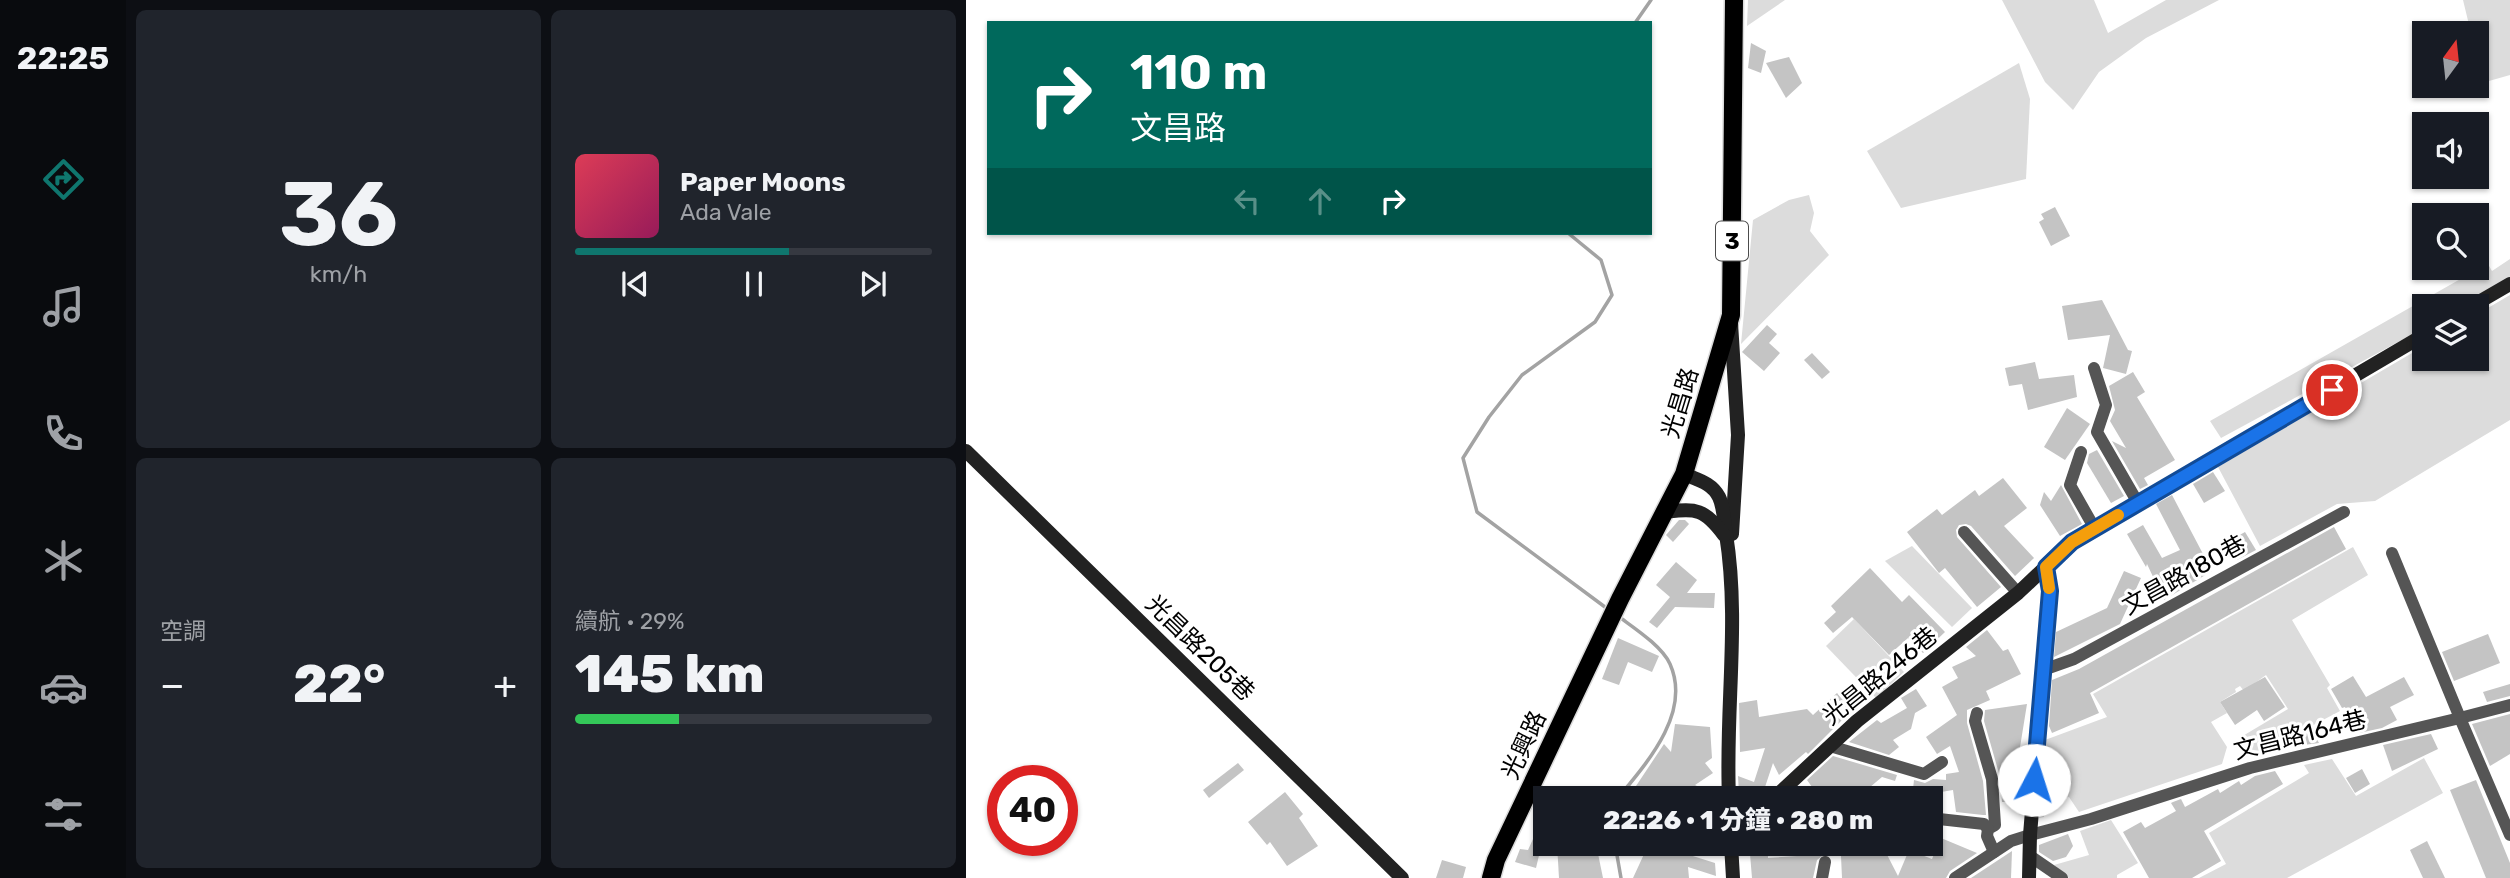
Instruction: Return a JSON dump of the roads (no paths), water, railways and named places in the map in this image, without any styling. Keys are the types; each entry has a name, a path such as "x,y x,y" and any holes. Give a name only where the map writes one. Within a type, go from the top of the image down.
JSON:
{"main road":[{"name":"光昌路","path":"1728,786 1727,751 1732,668 1730,559 1720,499 1711,485 1684,474 1731,315 1734,0"},
{"path":"2489,296 2510,284"},
{"path":"1730,559 1738,435 1731,315"},
{"name":"光昌路246巷","path":"1787,786 1857,721 2018,593 2072,542 2412,342"},
{"name":"光昌路205巷","path":"966,451 1402,878"},
{"name":"3","path":"1663,512 1684,474"},
{"path":"1663,512 1691,509 1704,512 1725,536 1730,559"},
{"name":"光興路","path":"1491,878 1496,860 1663,512"},
{"path":"2029,878 2030,835 2050,591 2046,567"},
{"path":"1732,856 1733,878"}],"street":[{"path":"2094,368 2106,405 2096,432 2138,503"},
{"path":"2081,452 2070,485 2095,529"},
{"name":"文昌路180巷","path":"2043,670 2074,659 2344,512"},
{"path":"1964,532 2018,593"},
{"path":"2392,553 2510,835"},
{"name":"文昌路164巷","path":"1955,878 2011,841 2030,835 2091,819 2250,768 2510,705"},
{"path":"1976,713 1975,721 1993,779 1995,798 1995,825 1988,829"},
{"path":"1830,746 1924,774 1942,762"},
{"path":"1943,819 1984,824 1994,852"},
{"path":"2030,856 2062,878"},
{"path":"1822,878 1825,862"}],"waterway":[{"path":"1636,21 1651,0"},
{"path":"1570,235 1601,260 1612,295 1595,322 1522,375 1489,417 1463,458 1477,512 1609,610"},
{"path":"1618,616 1661,651 1670,664 1675,682 1675,701 1663,737 1628,786"},
{"path":"1617,856 1621,878"}]}
